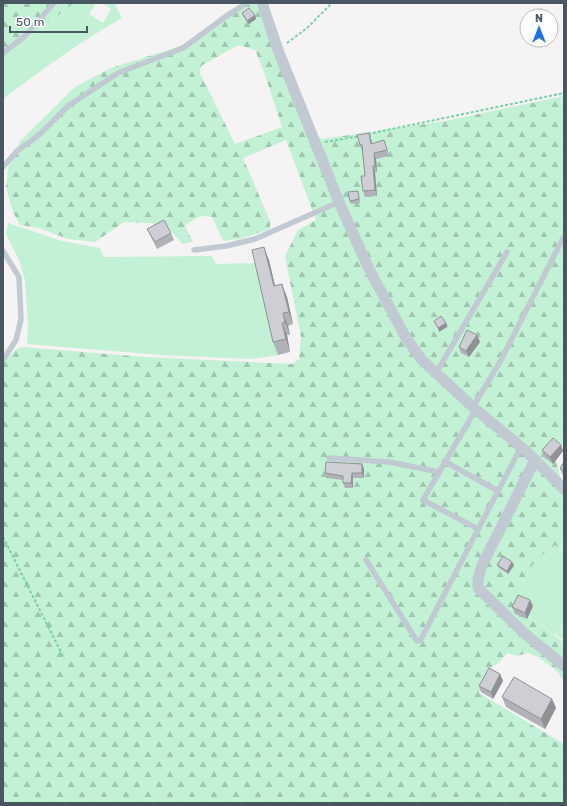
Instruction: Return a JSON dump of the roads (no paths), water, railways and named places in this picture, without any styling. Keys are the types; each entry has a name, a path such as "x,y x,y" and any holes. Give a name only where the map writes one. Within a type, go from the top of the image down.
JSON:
{"street":[{"path":"262,3 278,50 339,202 368,267 406,338 422,360 521,447 564,489"},
{"path":"535,460 482,565 478,579 478,588 525,634 564,666"}],"lane":[{"path":"3,54 25,36 54,3"},
{"path":"3,167 17,151 39,135 68,106 118,72 183,48 228,14 247,3"},
{"path":"194,250 226,246 255,239 339,202"},
{"path":"478,529 423,500 501,360 563,238"},
{"path":"3,251 19,277 21,319 16,340 3,360"},
{"path":"436,373 507,252"},
{"path":"366,560 417,641 420,641 521,447"},
{"path":"329,458 389,462 438,472"},
{"path":"444,461 498,491"}]}
